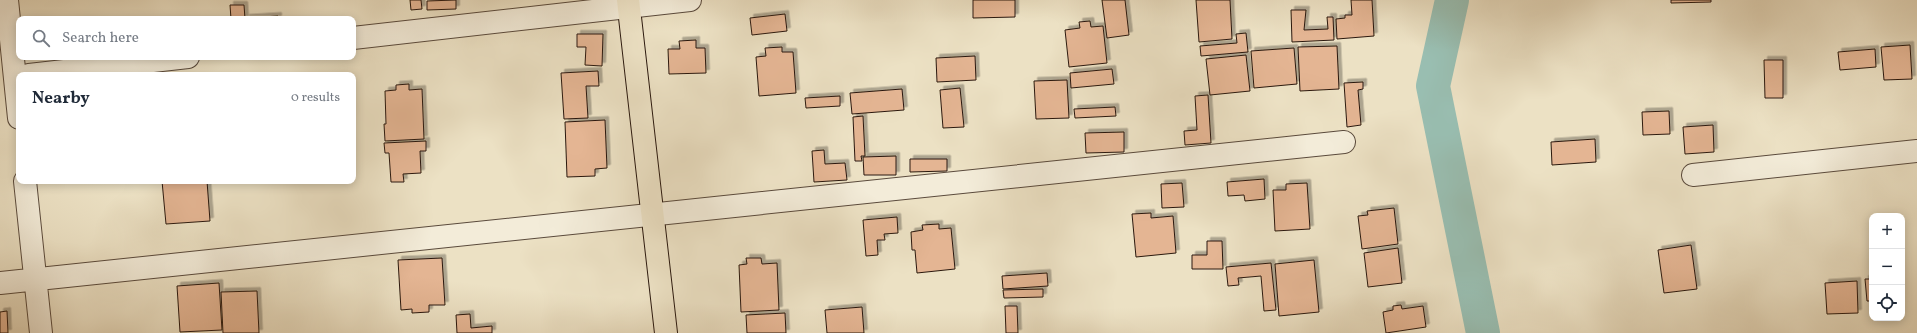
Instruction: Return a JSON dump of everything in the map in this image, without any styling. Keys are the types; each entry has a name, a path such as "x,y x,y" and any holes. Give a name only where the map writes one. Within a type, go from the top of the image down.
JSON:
{"main road":[{"path":"629,3 666,333"}],"street":[{"path":"7,0 16,49"},
{"path":"356,38 629,3 690,0"},
{"path":"18,60 20,72"},
{"path":"56,72 162,60"},
{"path":"0,283 1344,142"},
{"path":"1693,175 1917,151"},
{"path":"26,184 41,333"}],"building":[{"path":"410,0 421,0 422,9 411,10"},
{"path":"456,0 456,9 427,10 427,1"},
{"path":"973,0 1015,0 1015,17 973,18"},
{"path":"1102,0 1125,0 1129,35 1107,38"},
{"path":"1196,0 1230,0 1232,39 1199,42"},
{"path":"1351,0 1372,0 1374,36 1337,39 1336,19 1345,18 1345,15 1352,15"},
{"path":"1671,0 1711,0 1711,2 1671,3"},
{"path":"230,5 244,5 245,16 231,16"},
{"path":"1291,10 1306,10 1304,30 1328,29 1327,17 1333,17 1334,40 1292,42"},
{"path":"785,14 787,31 752,35 750,18"},
{"path":"1090,21 1091,27 1103,26 1107,63 1069,67 1065,30 1080,28 1079,22"},
{"path":"1246,33 1248,52 1201,56 1200,46 1237,43 1236,34"},
{"path":"577,34 603,34 602,66 585,65 586,47 577,47"},
{"path":"696,40 696,48 705,48 706,73 669,74 668,49 680,49 679,41"},
{"path":"1910,45 1912,79 1884,80 1881,47"},
{"path":"1337,46 1339,89 1300,91 1298,47"},
{"path":"782,47 782,52 793,52 796,93 759,96 756,57 766,56 765,48"},
{"path":"1294,48 1297,84 1254,88 1251,51"},
{"path":"1875,49 1876,67 1840,70 1838,52"},
{"path":"1246,55 1250,91 1210,95 1206,59"},
{"path":"975,56 976,80 937,82 936,58"},
{"path":"1764,60 1783,60 1783,98 1765,98"},
{"path":"1112,69 1114,84 1071,88 1070,73"},
{"path":"598,71 599,86 586,86 588,118 564,119 561,73"},
{"path":"1067,80 1069,118 1036,119 1034,81"},
{"path":"1363,82 1363,89 1358,90 1361,125 1347,127 1344,83"},
{"path":"409,84 409,90 422,89 424,139 385,141 385,91 396,90 396,85"},
{"path":"960,88 964,127 943,128 940,90"},
{"path":"902,89 904,110 852,114 850,93"},
{"path":"1208,95 1211,143 1185,145 1184,131 1197,130 1195,96"},
{"path":"840,96 840,106 806,108 805,98"},
{"path":"1115,107 1116,116 1075,118 1074,109"},
{"path":"1669,111 1670,134 1643,135 1642,112"},
{"path":"863,116 865,156 861,156 862,161 855,161 853,117"},
{"path":"605,120 607,168 595,169 595,176 567,177 565,122"},
{"path":"1713,125 1714,152 1685,154 1683,127"},
{"path":"1124,132 1124,152 1086,153 1085,133"},
{"path":"1595,139 1596,162 1552,165 1551,142"},
{"path":"426,141 426,151 420,151 421,173 403,174 404,182 391,182 389,153 385,153 384,143"},
{"path":"824,150 825,164 845,163 847,180 814,182 812,151"},
{"path":"896,156 896,175 864,175 863,157"},
{"path":"910,159 947,159 947,171 910,172"},
{"path":"1264,179 1265,199 1245,201 1244,195 1228,196 1227,182"},
{"path":"1182,183 1184,207 1162,208 1161,184"},
{"path":"1307,183 1310,229 1275,231 1273,190 1286,190 1286,184"},
{"path":"162,184 207,184 210,221 166,224"},
{"path":"1394,208 1398,244 1362,249 1358,216 1368,215 1367,211"},
{"path":"1151,213 1151,218 1173,216 1176,253 1136,257 1132,214"},
{"path":"897,217 898,233 884,234 885,240 877,240 878,255 866,256 863,220"},
{"path":"939,224 939,229 951,228 955,269 917,273 915,250 912,250 911,232 923,230 922,225"},
{"path":"1207,241 1222,241 1223,269 1192,269 1192,255 1207,255"},
{"path":"1691,245 1697,289 1664,293 1658,250"},
{"path":"1398,248 1402,283 1368,287 1364,253"},
{"path":"442,258 445,305 429,305 429,312 412,313 412,309 401,310 398,260"},
{"path":"746,258 761,258 762,264 777,263 779,310 741,312 739,265 747,264"},
{"path":"1314,260 1319,312 1279,316 1275,264"},
{"path":"1271,263 1276,310 1264,311 1261,276 1238,278 1239,285 1228,286 1226,267"},
{"path":"1047,273 1048,286 1003,289 1002,276"},
{"path":"1865,279 1869,279 1869,301 1867,301"},
{"path":"1857,281 1858,313 1827,314 1825,283"},
{"path":"219,283 222,330 180,332 177,286"},
{"path":"1043,289 1043,297 1004,298 1003,290"},
{"path":"257,291 259,333 223,333 221,292"},
{"path":"1401,305 1402,309 1423,306 1426,327 1386,333 1383,312 1393,310 1393,306"},
{"path":"1005,306 1017,306 1018,333 1006,333"},
{"path":"862,307 864,333 827,333 825,310"},
{"path":"7,311 8,333 0,333 0,312"},
{"path":"785,313 786,333 747,333 746,315"},
{"path":"470,314 471,328 492,326 492,333 457,333 456,315"}],"waterway":[{"path":"1452,0 1433,86 1483,333"}]}
